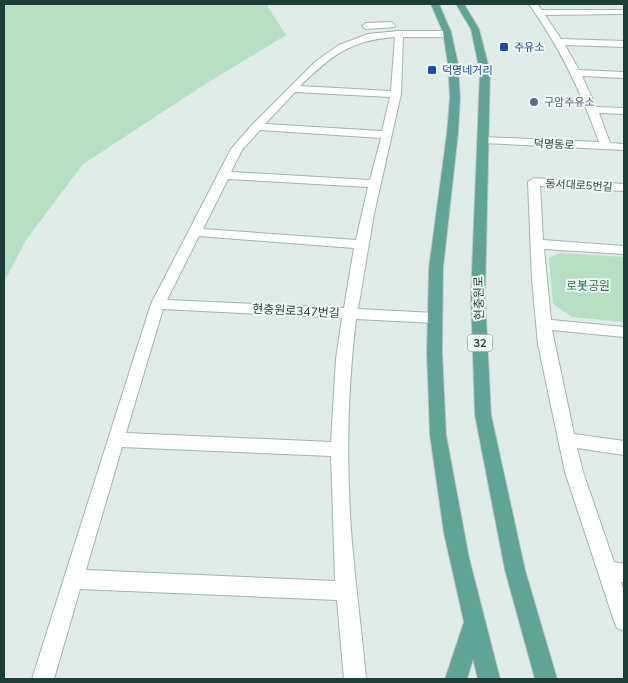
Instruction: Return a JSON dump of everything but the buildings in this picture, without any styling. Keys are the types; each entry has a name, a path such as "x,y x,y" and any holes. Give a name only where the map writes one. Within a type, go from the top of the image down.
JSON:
{"main road":[{"path":"435,4 439,26 451,53 455,116 436,267 435,318 438,437 450,518 489,679"},
{"name":"현충원로","path":"460,4 475,29 485,72 478,296 483,415 515,570 546,679"},
{"path":"456,679 474,622"}],"street":[{"path":"533,4 574,73 593,110 606,146"},
{"path":"540,13 624,12"},
{"path":"366,26 439,26"},
{"path":"43,679 75,578 136,368 158,304 237,149 292,89 330,54 342,47 371,36 399,34 439,26"},
{"path":"355,679 339,511 338,449 342,378 350,314 362,244 374,184 396,94 401,59 399,34"},
{"path":"557,42 624,44"},
{"path":"574,73 624,75"},
{"path":"292,89 396,94"},
{"path":"593,110 624,111"},
{"path":"256,127 387,135"},
{"name":"덕명동로","path":"484,140 624,147"},
{"path":"223,175 374,184"},
{"name":"동서대로5번길","path":"537,244 534,182 624,187"},
{"path":"194,232 362,244"},
{"path":"624,250 537,244 546,344 568,440 584,504 615,572 624,620"},
{"name":"현충원로347번길","path":"158,304 435,318"},
{"path":"543,324 624,332"},
{"path":"116,440 338,449"},
{"path":"568,440 624,448"},
{"path":"75,578 346,591"}],"green space":[{"path":"4,4 266,4 286,35 207,83 83,164 26,240 4,282"},
{"name":"로봇공원","path":"561,253 624,257 624,322 572,317 553,304 549,258"}],"place":[{"name":"주유소","path":"504,47"},
{"name":"덕명네거리","path":"432,70"},
{"name":"구암주유소","path":"534,102"}]}
